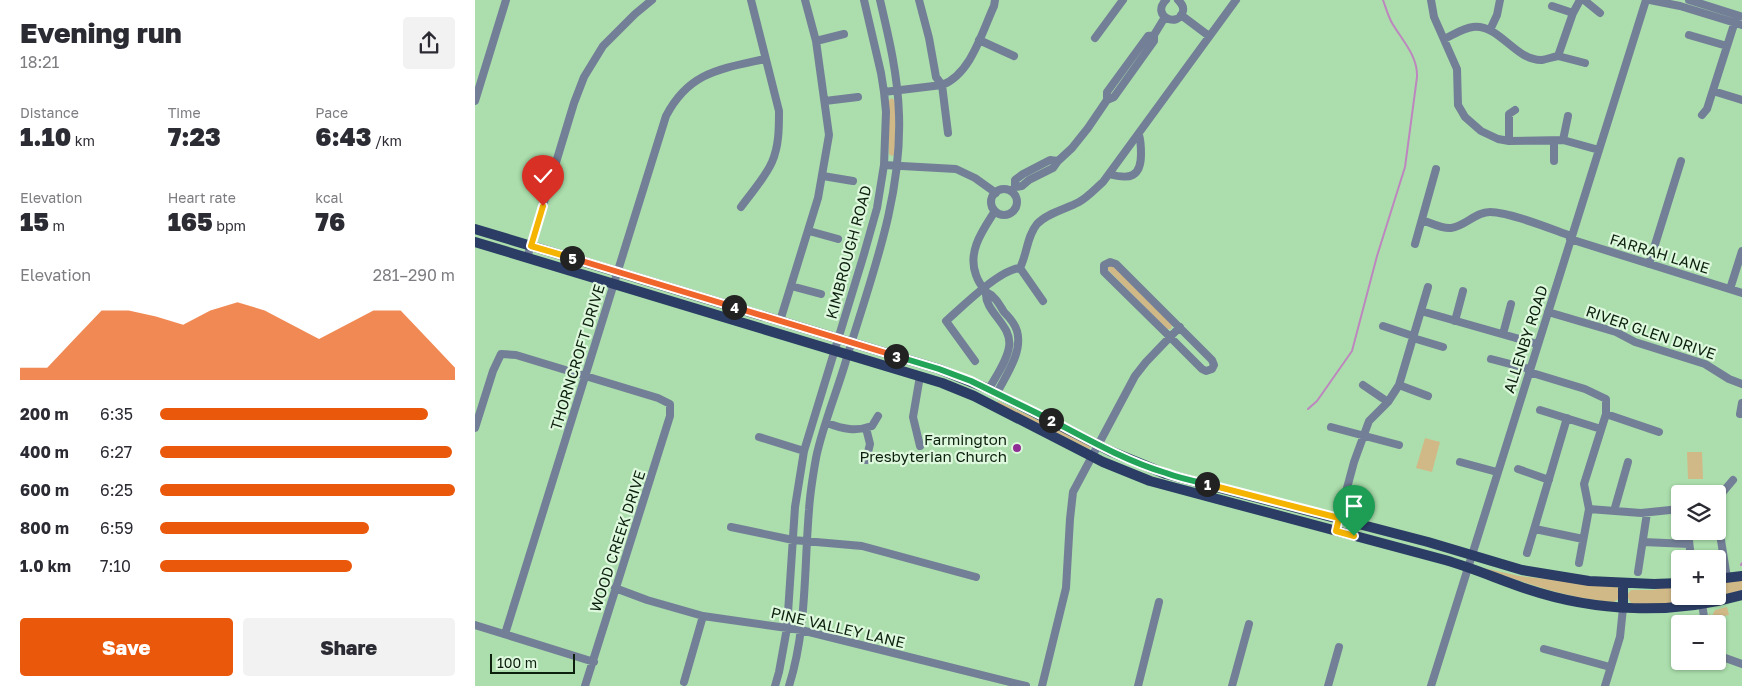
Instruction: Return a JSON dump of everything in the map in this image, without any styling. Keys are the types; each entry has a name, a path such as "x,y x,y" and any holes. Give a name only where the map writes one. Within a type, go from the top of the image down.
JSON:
{"main road":[{"path":"475,229 939,369 992,396 1092,456 1150,481 1279,516 1338,524 1428,542 1527,589 1550,596 1623,608 1657,608 1684,605"},
{"path":"475,242 920,376 957,389 992,396 1046,418 1098,445 1166,474 1338,524 1411,551 1623,588 1671,583"},
{"path":"1726,578 1742,576"},
{"path":"1623,588 1623,608"},
{"path":"1726,598 1742,594"}],"street":[{"path":"475,101 506,0"},
{"path":"527,258 574,103 587,71 603,46 652,0"},
{"path":"741,207 772,162 777,143 779,111 751,0"},
{"path":"780,321 818,198 829,135 816,41 805,0"},
{"name":"KIMBROUGH ROAD","path":"775,686 787,628 795,507 804,452 877,208 884,165 884,92 864,0"},
{"name":"KIMBROUGH ROAD","path":"789,686 801,630 809,509 817,456 889,215 898,166 899,114 897,91 892,49 880,0"},
{"path":"919,0 929,38 936,77 941,85 948,133"},
{"path":"884,92 941,85 949,82 967,66 995,0"},
{"path":"1095,38 1123,0"},
{"path":"1179,0 1183,9 1181,16"},
{"path":"1020,268 1025,258 1032,232 1037,224 1089,195 1109,174 1236,0"},
{"path":"1431,0 1433,14 1457,69 1458,101 1461,112 1481,131 1498,139 1509,141 1563,140 1599,150"},
{"path":"1490,30 1497,15 1500,0"},
{"path":"1558,56 1573,12 1580,0"},
{"path":"1584,0 1600,13"},
{"name":"ALLENBY ROAD","path":"1431,686 1646,0"},
{"path":"1650,0 1680,6 1701,5"},
{"path":"1689,0 1739,20 1727,46 1706,112 1702,115"},
{"path":"1163,1 1162,11 1165,17 1172,20 1181,16"},
{"path":"1552,6 1573,12"},
{"path":"1181,16 1209,36"},
{"path":"1058,161 1050,160 1015,180 1013,189 1017,199 1014,211 1007,215 999,214 995,211 992,204 996,193 1003,190 1013,189 1022,186 1053,168 1079,140 1107,100 1114,97 1154,41 1154,35 1165,17"},
{"path":"1444,39 1469,27 1479,27 1490,30 1531,58 1542,60 1558,56 1585,63"},
{"path":"816,41 844,34"},
{"path":"1689,35 1727,46"},
{"path":"979,40 1014,56"},
{"name":"THORNCROFT DRIVE","path":"505,634 666,116 674,100 695,81 719,70 765,59"},
{"path":"1713,90 1742,100"},
{"path":"825,101 858,97"},
{"path":"1509,141 1509,114 1515,110"},
{"path":"1563,140 1568,116"},
{"path":"1109,174 1124,176 1133,175 1138,172 1141,168 1141,142 1139,135"},
{"path":"1554,141 1554,161"},
{"path":"1649,264 1681,161"},
{"path":"884,165 955,169 975,178 996,193"},
{"path":"1415,244 1436,169"},
{"path":"1026,172 1031,180"},
{"path":"823,176 853,181"},
{"path":"992,396 1013,362 1018,336 1014,325 996,299 985,290 975,274 974,254 977,241 995,211"},
{"name":"FARRAH LANE","path":"1422,220 1445,228 1453,228 1468,222 1478,214 1493,212 1742,293"},
{"path":"809,231 838,239"},
{"path":"1730,289 1742,251"},
{"path":"1110,262 1115,264 1180,327 1213,360 1214,366 1212,369 1206,371 1202,369 1170,337 1104,272 1106,264 1110,262"},
{"path":"975,361 946,321 1013,268 1020,268"},
{"path":"1020,268 1043,301"},
{"path":"791,286 821,294"},
{"path":"1338,524 1354,462 1369,421 1388,402 1399,385 1428,288"},
{"path":"1455,321 1463,291"},
{"path":"1503,334 1511,304"},
{"path":"1421,311 1537,344"},
{"name":"RIVER GLEN DRIVE","path":"1548,312 1616,332 1635,342 1705,364 1729,379 1742,384"},
{"path":"1383,326 1443,347"},
{"path":"1042,686 1066,588 1073,492 1135,376 1180,327"},
{"path":"475,428 493,371 501,354 516,355 585,376"},
{"path":"1491,359 1585,389 1606,400 1606,414 1584,484 1589,509 1579,563"},
{"name":"WOOD CREEK DRIVE","path":"585,376 659,398 670,404 670,416 585,686"},
{"path":"920,376 913,417 920,446"},
{"path":"1363,385 1388,402"},
{"path":"1399,385 1428,396"},
{"path":"1740,414 1742,403"},
{"path":"1541,410 1601,430"},
{"path":"1606,414 1659,432"},
{"path":"827,423 851,430 866,428 872,426 878,416"},
{"path":"1527,554 1567,418"},
{"path":"1331,427 1399,445"},
{"path":"866,428 870,444 866,460"},
{"path":"759,438 804,452"},
{"path":"1460,462 1497,472"},
{"path":"1616,511 1628,462"},
{"path":"1518,469 1549,480"},
{"path":"1726,489 1733,480"},
{"path":"1589,509 1647,513 1671,511"},
{"path":"1638,572 1647,513"},
{"path":"731,527 793,540 862,546 977,577"},
{"path":"1535,530 1583,539"},
{"path":"1689,540 1690,550"},
{"path":"1643,542 1689,544"},
{"name":"PINE VALLEY LANE","path":"615,588 647,600 703,616 801,630 1027,686"},
{"path":"1138,686 1159,602"},
{"path":"1605,686 1620,637 1623,608"},
{"path":"684,682 703,616"},
{"path":"1232,686 1249,624"},
{"path":"475,625 593,662"},
{"path":"1328,686 1339,647"},
{"path":"1544,649 1611,667"},
{"path":"1726,658 1742,664"}],"shaded area":[{"path":"892,98 895,101 896,146 892,156 889,154 889,100"},
{"path":"1112,265 1172,325 1171,329 1167,329 1108,270 1108,267"},
{"path":"998,401 1091,445 1091,447 1089,449 997,403"},
{"path":"1425,438 1440,442 1432,472 1416,468"},
{"path":"1687,452 1702,452 1703,479 1688,479"},
{"path":"1484,568 1519,576 1617,587 1619,590 1618,599 1614,602 1581,598 1532,585"},
{"path":"1742,580 1742,590 1726,594 1726,582"},
{"path":"1671,587 1671,603 1633,604 1627,595 1631,590 1653,590"},
{"path":"1727,607 1729,615 1712,615 1715,610"}],"waterway":[{"path":"1308,409 1317,401 1352,351 1377,256 1405,167 1417,69 1409,48 1391,20 1383,0"}],"place":[{"name":"Farmington Presbyterian Church","path":"1017,448"}],"route":[{"path":"543,206 531,246 939,369 986,388 1139,464 1166,474 1339,518 1336,531 1354,536"}]}
